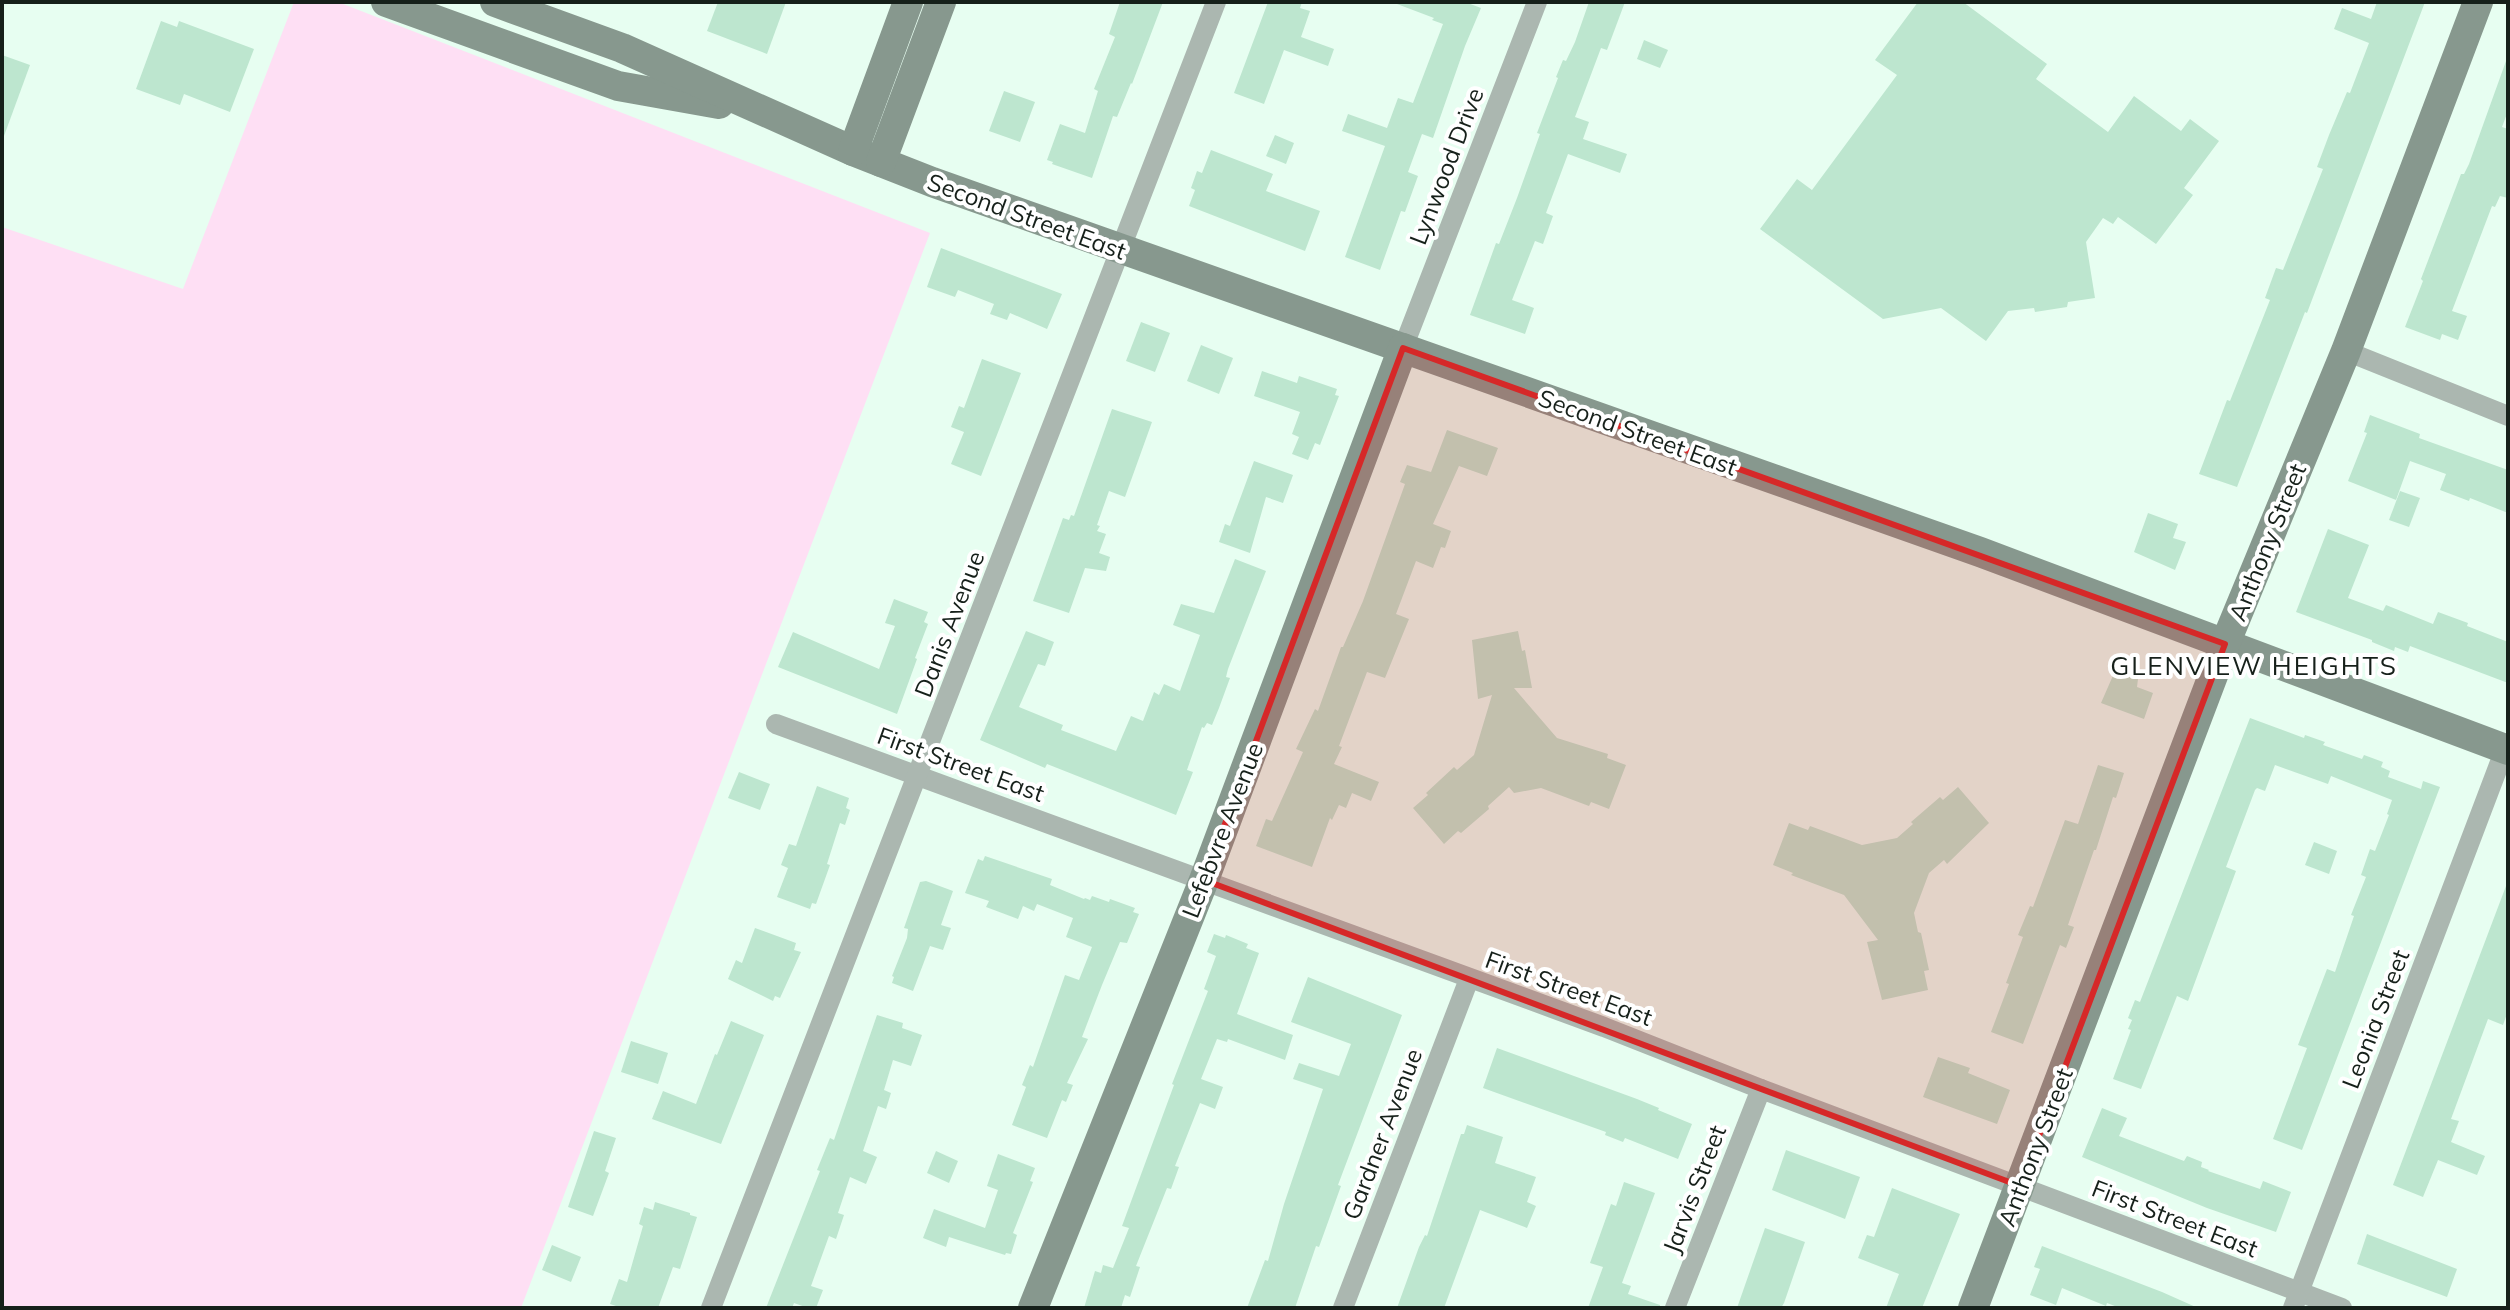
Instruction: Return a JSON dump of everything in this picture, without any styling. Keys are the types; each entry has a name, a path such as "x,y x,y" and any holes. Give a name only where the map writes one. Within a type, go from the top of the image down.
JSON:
{"street":[{"name":"Second Street East","path":"386,2 618,86 768,113"},
{"name":"Second Street East","path":"495,2 622,48 867,157 1121,250 1965,547 2506,750"},
{"path":"867,157 908,2"},
{"path":"867,157 941,2"},
{"name":"Danis Avenue","path":"711,1308 1216,2"},
{"name":"Lynwood Drive","path":"1403,348 1537,2"},
{"name":"Anthony Street","path":"1973,1308 2225,644 2346,351 2478,2"},
{"name":"Lefebvre Avenue","path":"1033,1308 1204,880 1403,348"},
{"path":"2346,351 2508,416"},
{"name":"First Street East","path":"776,724 1604,1027 2020,1186 2296,1300 2342,1308"},
{"name":"Leonia Street","path":"2296,1300 2506,750"},
{"name":"Gardner Avenue","path":"1343,1308 1469,979"},
{"name":"Jarvis Street","path":"1675,1308 1761,1089"}],"highlighted area":[{"path":"1403,348 2225,644 2020,1186 1204,880"}],"shaded area":[{"path":"294,2 338,2 930,233 521,1308 2,1308 2,227 183,289"}],"building":[{"path":"718,2 786,2 767,54 707,31"},
{"path":"1120,2 1163,2 1132,84 1117,117 1113,116 1092,178 1047,160 1060,124 1085,133 1098,91 1094,89 1115,37 1109,34"},
{"path":"1268,2 1302,2 1300,8 1310,11 1301,37 1334,49 1328,66 1284,50 1264,104 1234,93"},
{"path":"1397,2 1465,2 1481,8 1433,138 1422,134 1408,172 1418,176 1405,212 1401,211 1380,270 1345,257 1385,146 1342,131 1348,114 1387,128 1398,98 1413,103 1443,24"},
{"path":"1589,2 1625,2 1607,50 1601,48 1575,117 1589,122 1583,139 1627,154 1620,173 1568,154 1546,213 1553,216 1543,244 1535,241 1512,300 1534,308 1525,334 1470,315 1496,243 1499,244 1517,198 1556,77 1575,42"},
{"path":"1918,2 1963,2 2047,64 2036,79 2108,132 2134,96 2181,131 2190,119 2219,141 2184,188 2193,195 2156,244 2118,217 2113,224 2103,218 2086,242 2095,298 2068,302 2067,307 2035,312 2034,308 2008,311 1986,341 1941,308 1883,319 1760,229 1797,179 1812,190 1897,75 1875,60"},
{"path":"2377,2 2425,2 2237,487 2199,474 2270,300 2265,298 2276,268 2283,270 2323,169 2317,167 2329,135 2347,92 2350,93 2369,43 2334,29 2342,8 2371,19"},
{"path":"161,21 177,27 179,21 254,49 230,112 184,94 180,105 136,89"},
{"path":"1644,40 1668,50 1660,68 1637,59"},
{"path":"2,55 30,65 4,136 2,136"},
{"path":"2506,61 2508,111 2502,127 2508,129 2508,198 2500,196 2495,207 2492,206 2452,311 2467,316 2458,340 2442,334 2440,340 2405,327"},
{"path":"1004,91 1035,102 1020,142 989,131"},
{"path":"1275,135 1294,143 1286,164 1266,156"},
{"path":"1211,150 1273,174 1266,191 1320,211 1305,251 1189,206 1197,171 1202,173"},
{"path":"941,248 1062,294 1047,329 1010,313 1007,320 990,314 994,304 958,290 955,297 927,287"},
{"path":"1141,322 1170,333 1155,372 1126,361"},
{"path":"1201,345 1233,358 1219,394 1187,381"},
{"path":"982,359 1021,373 981,476 951,464 964,432 951,427 959,406 964,408"},
{"path":"1262,371 1297,383 1299,376 1337,389 1335,395 1339,396 1320,445 1315,443 1308,460 1292,454 1299,437 1292,434 1300,412 1254,396"},
{"path":"1112,409 1152,422 1125,497 1109,491 1097,525 1100,526 1097,531 1106,534 1099,553 1110,557 1106,571 1085,568 1069,613 1033,601 1063,518 1069,520 1071,515 1074,516"},
{"path":"2370,415 2420,434 2419,438 2508,470 2508,513 2440,490 2446,474 2410,461 2396,500 2348,481 2367,433 2364,432"},
{"path":"1447,430 1498,448 1487,476 1459,466 1433,524 1451,531 1445,548 1441,547 1433,568 1416,561 1396,614 1409,619 1385,678 1367,672 1339,746 1342,747 1334,764 1379,782 1371,801 1352,793 1346,808 1339,805 1332,820 1330,818 1312,867 1256,846 1266,819 1272,821 1303,752 1296,749 1315,709 1318,711 1341,647 1363,601 1405,484 1400,482 1407,465 1431,472"},
{"path":"1254,461 1293,475 1283,503 1266,497 1250,553 1219,542 1225,524 1230,526"},
{"path":"2400,491 2420,498 2409,527 2389,520"},
{"path":"2148,513 2178,524 2173,538 2186,542 2175,570 2134,552"},
{"path":"2328,529 2369,545 2348,598 2383,611 2386,605 2433,624 2438,612 2508,642 2508,683 2410,646 2408,652 2395,647 2394,651 2296,612"},
{"path":"1235,559 1266,571 1228,669 1226,677 1230,678 1219,708 1212,725 1207,723 1202,727 1187,770 1193,772 1176,815 1047,764 1045,768 980,740 1026,631 1054,642 1045,666 1038,664 1019,707 1063,725 1061,730 1116,751 1131,716 1143,721 1154,692 1159,695 1164,684 1180,691 1200,635 1173,625 1181,604 1214,613"},
{"path":"894,599 928,612 924,622 928,624 897,714 778,667 793,632 879,669 895,626 885,623"},
{"path":"1518,631 1532,688 1514,688 1557,738 1608,754 1607,758 1626,765 1609,809 1591,802 1589,806 1541,788 1514,793 1509,787 1488,806 1489,809 1444,844 1413,808 1454,767 1457,770 1474,755 1492,695 1478,699 1472,640"},
{"path":"2115,671 2138,679 2137,687 2153,693 2144,719 2101,703"},
{"path":"2250,718 2304,738 2305,735 2325,742 2323,745 2362,759 2364,755 2383,762 2381,767 2390,771 2388,777 2421,789 2423,781 2440,787 2302,1150 2273,1139 2307,1048 2298,1045 2327,969 2335,972 2354,916 2351,915 2366,877 2361,875 2370,849 2375,851 2392,800 2331,776 2328,784 2275,765 2265,791 2255,790 2226,867 2236,871 2188,1001 2177,996 2141,1089 2113,1079 2131,1030 2128,1029 2132,1020 2128,1018 2135,1000 2140,1002"},
{"path":"2098,765 2124,773 2068,925 2074,927 2066,948 2060,945 2023,1044 1991,1032 2023,937 2018,935 2030,906 2033,907 2065,820 2078,824"},
{"path":"739,772 770,784 760,810 728,798"},
{"path":"817,786 849,798 846,808 850,810 845,825 840,823 827,864 830,865 816,904 812,903 810,909 777,897 788,868 781,865 789,844 796,846"},
{"path":"1958,787 1989,823 1947,864 1944,860 1929,873 1914,913 1929,970 1924,971 1928,990 1882,1000 1867,942 1878,940 1844,895 1773,865 1789,823 1808,830 1810,826 1862,845 1897,838 1940,797 1943,800"},
{"path":"2314,842 2337,851 2329,874 2305,865"},
{"path":"985,856 1052,879 1050,885 1084,899 1090,900 1092,896 1109,902 1110,899 1135,908 1133,912 1139,914 1127,943 1120,942 1102,985 1082,1037 1088,1039 1067,1083 1073,1085 1066,1102 1062,1100 1047,1138 1012,1125 1026,1087 1022,1085 1030,1065 1033,1067 1065,975 1079,980 1092,947 1066,937 1073,918 1037,904 1034,911 1023,906 1018,919 986,907 989,901 965,893 978,859 983,861"},
{"path":"926,881 953,891 941,925 951,928 943,950 930,946 913,991 892,983 892,976 907,938 908,929 904,928 920,882"},
{"path":"2506,886 2508,1011 2503,1025 2488,1019 2451,1119 2459,1121 2451,1142 2485,1156 2477,1175 2438,1160 2423,1197 2393,1185"},
{"path":"755,928 796,943 794,950 801,952 780,998 775,996 773,1001 728,979 736,960 742,963"},
{"path":"1214,934 1225,938 1226,935 1248,944 1246,948 1259,953 1237,1014 1293,1035 1285,1060 1228,1039 1227,1042 1217,1039 1201,1079 1223,1087 1215,1109 1200,1103 1175,1166 1179,1167 1171,1189 1167,1188 1136,1266 1140,1267 1130,1297 1125,1295 1121,1308 1084,1308 1095,1271 1101,1273 1103,1265 1113,1268 1129,1228 1122,1226 1208,991 1204,989 1216,956 1207,952"},
{"path":"1308,977 1402,1015 1295,1308 1247,1308 1265,1260 1268,1261 1323,1089 1293,1079 1299,1063 1339,1076 1351,1044 1291,1022"},
{"path":"877,1015 903,1023 902,1028 922,1035 911,1066 893,1060 884,1090 891,1093 886,1109 878,1106 863,1151 877,1157 866,1184 850,1177 838,1213 844,1215 836,1239 829,1236 811,1286 823,1290 816,1308 794,1303 792,1308 766,1308 820,1171 817,1170 830,1138 834,1140"},
{"path":"731,1021 764,1035 721,1144 652,1119 663,1091 696,1104"},
{"path":"631,1041 668,1053 658,1084 621,1072"},
{"path":"1497,1048 1637,1099 1692,1124 1678,1159 1625,1138 1623,1142 1605,1135 1606,1132 1483,1088"},
{"path":"1938,1057 1970,1068 1968,1073 2010,1090 1997,1124 1923,1097"},
{"path":"2102,1108 2127,1118 2119,1136 2184,1161 2187,1156 2202,1162 2201,1167 2208,1171 2260,1189 2263,1181 2291,1192 2276,1232 2207,1208 2082,1157"},
{"path":"1467,1125 1503,1137 1495,1163 1536,1177 1527,1202 1536,1206 1527,1228 1480,1210 1444,1308 1397,1308 1419,1247 1427,1236 1461,1134 1464,1134"},
{"path":"594,1131 616,1138 605,1171 609,1173 593,1216 568,1207"},
{"path":"1786,1150 1860,1177 1845,1219 1772,1190"},
{"path":"936,1151 958,1161 949,1183 927,1173"},
{"path":"998,1154 1035,1168 1030,1181 1033,1182 1013,1233 1017,1235 1011,1254 1005,1255 949,1237 946,1247 923,1238 934,1209 985,1228 998,1190 987,1186"},
{"path":"1624,1182 1655,1193 1622,1283 1631,1286 1628,1294 1660,1305 1660,1308 1588,1308 1603,1267 1590,1263 1611,1204 1616,1206"},
{"path":"1892,1188 1960,1214 1922,1308 1886,1308 1899,1274 1858,1258 1867,1235 1874,1237"},
{"path":"655,1202 697,1217 680,1269 673,1267 658,1308 622,1308 610,1304 619,1279 627,1282 643,1226 639,1224 644,1207 653,1210"},
{"path":"1765,1228 1805,1242 1784,1303 1781,1308 1737,1308"},
{"path":"2367,1234 2457,1269 2447,1297 2357,1264"},
{"path":"552,1245 581,1257 571,1282 542,1270"},
{"path":"2042,1246 2198,1308 2120,1308 2107,1303 2106,1306 2062,1288 2056,1305 2030,1295 2040,1269 2034,1267"}],"district":[{"name":"GLENVIEW HEIGHTS","path":"2254,665"}]}
